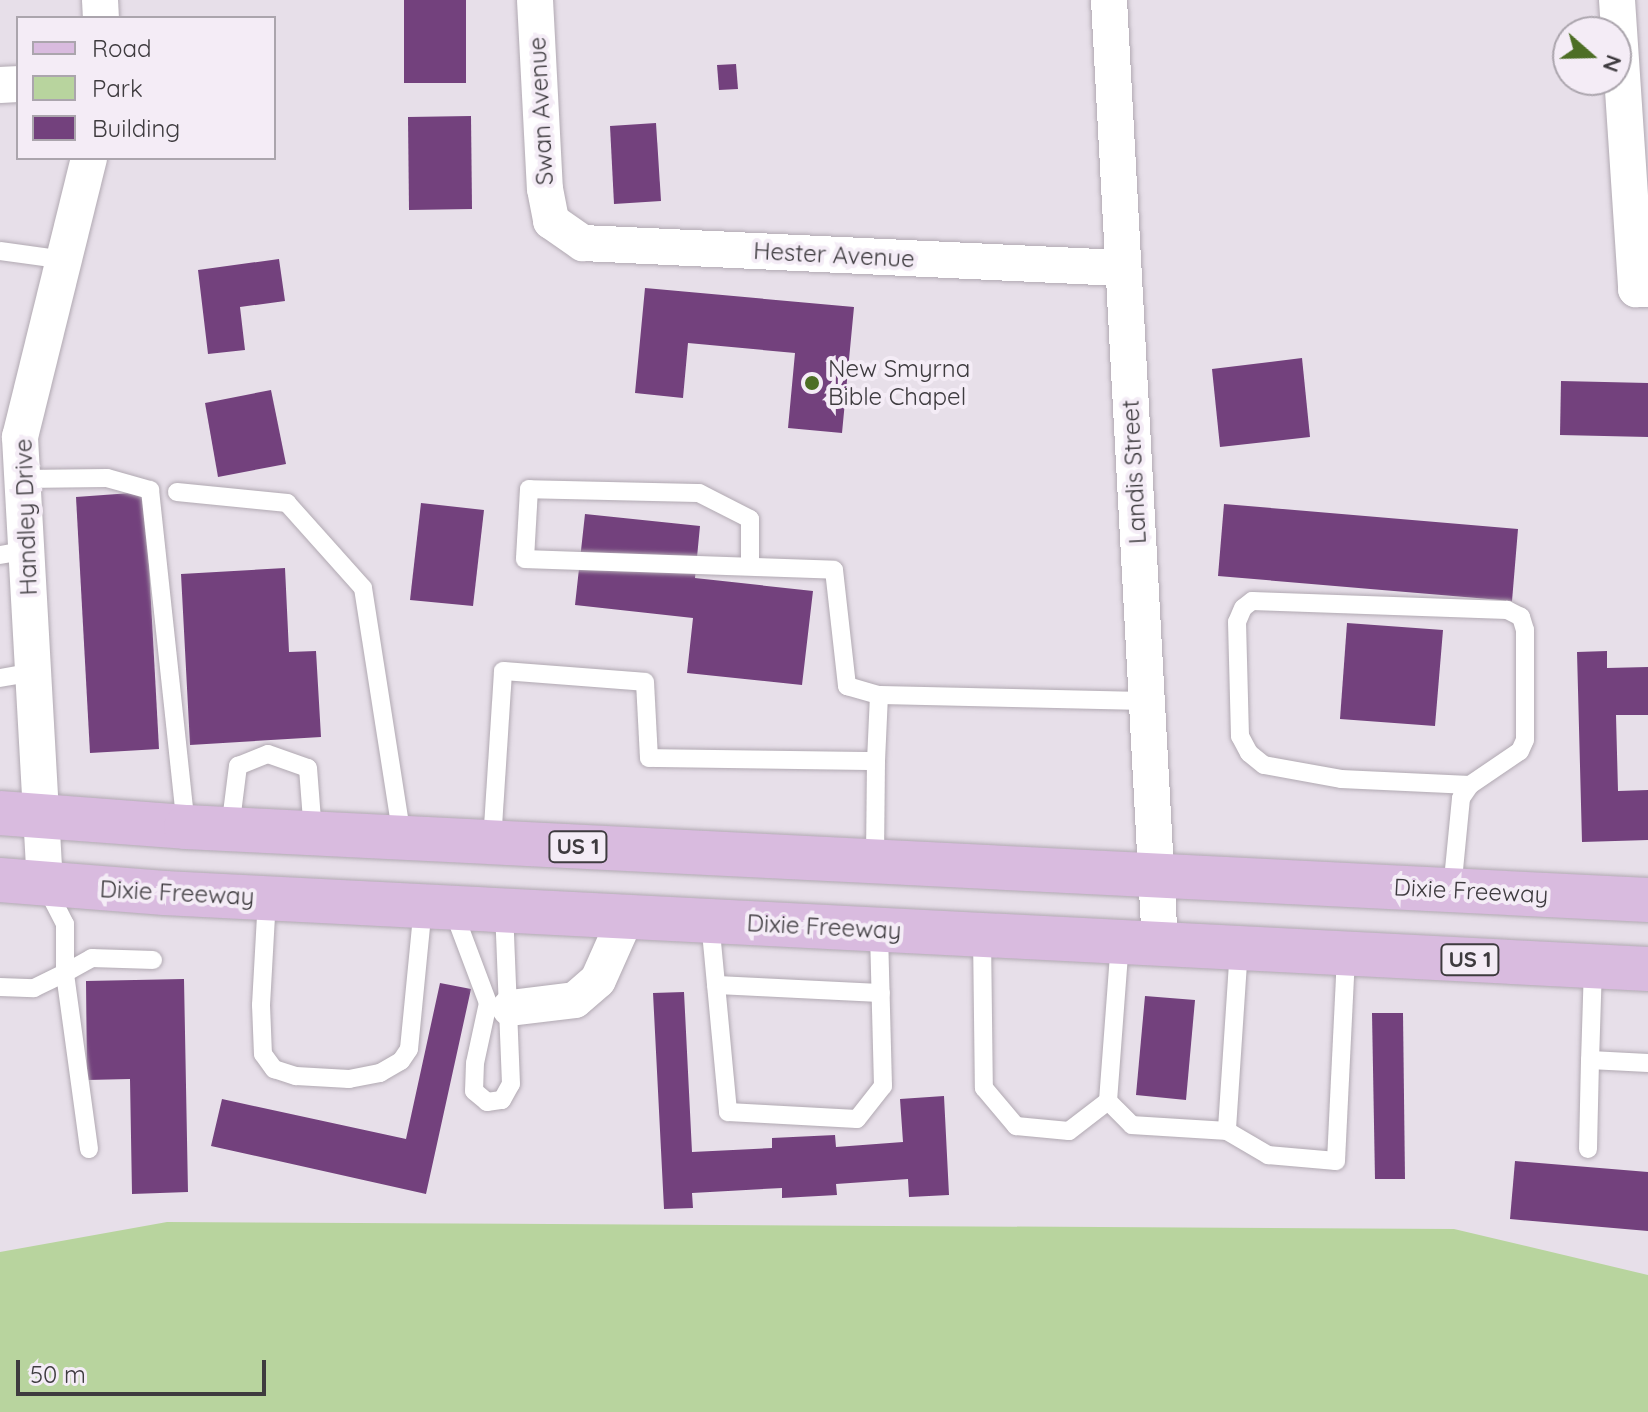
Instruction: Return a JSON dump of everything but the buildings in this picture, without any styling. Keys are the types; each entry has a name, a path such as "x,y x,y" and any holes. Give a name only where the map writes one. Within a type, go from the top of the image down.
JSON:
{"main road":[{"name":"Dixie Freeway","path":"20,815 186,827 1648,900"},
{"name":"Dixie Freeway","path":"0,880 504,911 1648,969"}],"street":[{"name":"Swan Avenue","path":"535,0 545,189 551,221"},
{"name":"Landis Street","path":"1109,0 1156,876 1140,943"},
{"path":"1617,0 1642,289"},
{"name":"Handley Drive","path":"45,885 20,815 13,552 15,471 20,437 89,160"},
{"name":"Hester Avenue","path":"551,221 583,243 1122,268"},
{"path":"510,1008 575,1000 598,980 626,917"}],"lane":[{"path":"0,251 66,260"},
{"path":"15,471 107,478 150,490 186,827"},
{"path":"750,566 750,519 699,493 529,489 525,559 834,570 847,686 879,695 1146,701"},
{"path":"177,492 287,503 363,588 402,838"},
{"path":"1452,890 1461,798 1470,785 1520,751 1525,740 1525,630 1521,617 1507,610 1268,601 1252,601 1243,608 1237,622 1240,736 1249,753 1264,765 1341,779 1470,785"},
{"path":"492,842 503,671 645,682 649,758 876,761"},
{"path":"875,862 879,695"},
{"path":"230,829 238,766 268,754 308,768 313,833"},
{"path":"45,885 65,924 65,973 89,1149"},
{"path":"267,898 261,1005 263,1054 274,1069 349,1079 380,1073 401,1061 409,1049 438,907"},
{"path":"438,907 488,1003 475,1063 474,1091 487,1102 502,1100 511,1084 504,911"},
{"path":"710,921 728,1112 857,1119 883,1086 879,930"},
{"path":"982,935 984,1088 1016,1126 1069,1131 1108,1101 1140,943"},
{"path":"1227,1131 1239,948"},
{"path":"1108,1101 1132,1125 1227,1131 1268,1155 1336,1161 1346,954"},
{"path":"0,987 34,988 92,958 153,960"},
{"path":"1588,1149 1593,966"},
{"path":"716,985 881,993"},
{"path":"1590,1060 1648,1063"}],"green space":[{"path":"167,1222 1454,1229 1648,1275 1648,1412 0,1412 0,1252"}],"place":[{"name":"New Smyrna Bible Chapel","path":"812,383"}]}
